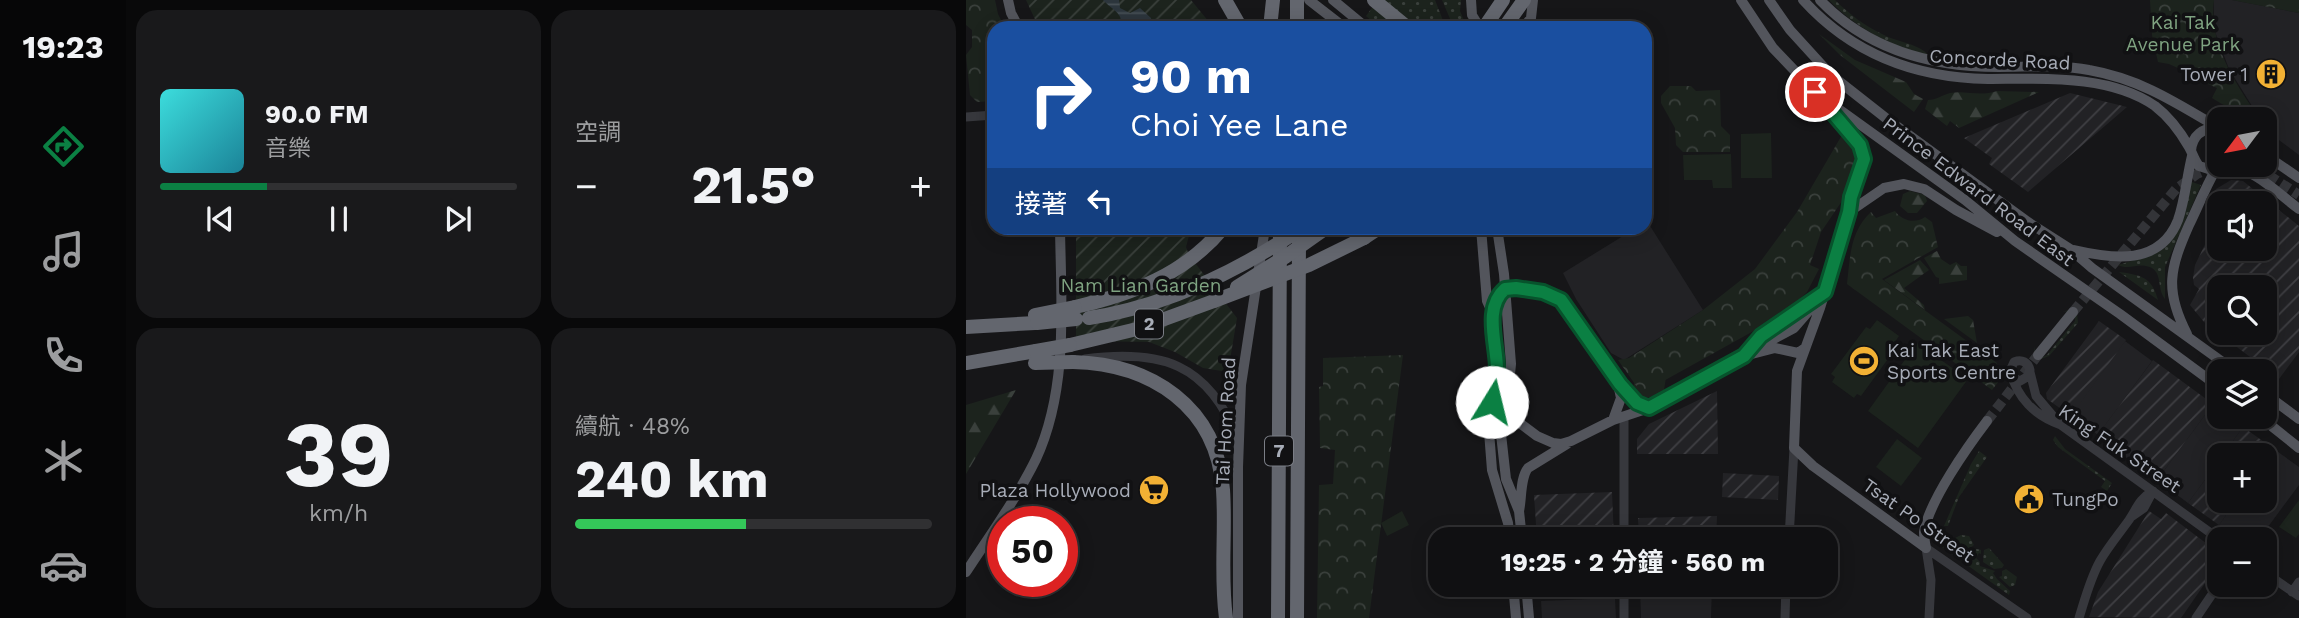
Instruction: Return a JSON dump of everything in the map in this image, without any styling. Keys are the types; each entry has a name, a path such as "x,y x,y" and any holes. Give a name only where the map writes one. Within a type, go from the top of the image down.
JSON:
{"highway":[{"path":"1225,0 1237,21"},
{"path":"1271,21 1273,0"},
{"path":"1280,0 1280,21"},
{"path":"1297,0 1297,21"},
{"path":"1374,0 1400,21"},
{"path":"1486,21 1503,0"},
{"path":"1509,21 1524,0"},
{"path":"966,327 1003,326 1035,319 1098,302 1153,283 1190,261 1216,235"},
{"name":"7","path":"1278,618 1280,235"},
{"name":"2","path":"1035,319 1105,315 1163,301 1238,267 1289,235"},
{"name":"7","path":"1297,618 1297,294 1300,235"},
{"name":"2","path":"1035,357 1116,335 1214,301 1316,235"},
{"path":"1214,301 1325,258 1366,235"},
{"path":"966,363 989,361 1019,364 1035,357 1127,369 1159,383 1176,395 1188,407 1209,438 1221,477 1222,573 1226,618"}],"main road":[{"path":"1008,0 1015,21"},
{"path":"1308,0 1336,21"},
{"path":"1333,0 1359,21"},
{"path":"1471,0 1472,15 1476,21"},
{"path":"1527,21 1532,12 1532,0"},
{"name":"Prince Edward Road East","path":"1741,0 1773,48 1815,92 1965,200 2015,241 2207,378"},
{"name":"Prince Edward Road East","path":"1769,0 1805,48 1832,75 1980,187 2070,249 2092,268 2219,359"},
{"name":"Concorde Road","path":"1803,0 1850,41 1878,57 1909,69 1958,78 2070,80 2131,95 2163,113 2199,166 2207,166"},
{"name":"Concorde Road","path":"1820,0 1857,31 1885,47 1912,57 1967,66 2045,66 2100,72 2161,93 2207,121"},
{"path":"1794,448 1797,371 1825,292 1864,159 1864,152 1815,92"},
{"name":"Concorde Road","path":"2192,153 2194,139 2207,130"},
{"path":"2070,249 2126,258 2146,253 2160,243 2171,232 2178,219 2192,153"},
{"path":"2277,163 2299,178"},
{"path":"2188,335 2176,312 2172,275 2176,255 2218,177"},
{"name":"Concorde Road","path":"2256,177 2299,209"},
{"path":"1849,212 1884,188 1913,185 2015,241"},
{"path":"966,572 1035,459 1052,405 1061,329 1060,235"},
{"name":"Tai Hom Road","path":"1238,618 1238,439 1241,385 1264,235"},
{"path":"1482,235 1497,374 1488,428 1492,470 1508,527"},
{"path":"1498,235 1511,364 1501,434 1506,479 1519,512 1521,527"},
{"path":"1492,312 1505,289 1543,292 1561,300 1614,375 1637,403 1649,408"},
{"path":"1797,371 1782,343 1789,330 1825,292"},
{"path":"1744,356 1761,336 1825,292"},
{"path":"2038,355 2073,312"},
{"path":"1519,512 1524,473 1571,442 1618,418 1649,408 1789,330 1804,333 1806,345"},
{"path":"1744,356 1773,348 1798,353 1806,345"},
{"path":"1614,375 1621,398 1618,418"},
{"path":"1492,402 1545,440 1553,443 1571,442"},
{"path":"2277,403 2299,419"},
{"path":"1926,548 1924,534 1933,509 1958,464 1987,421"},
{"path":"2275,429 2299,448"},
{"name":"Tsat Po Street","path":"1794,448 1812,466 1926,548"},
{"path":"1514,597 1516,618"},
{"path":"1527,597 1529,618"}],"street":[{"path":"966,117 987,116"},
{"path":"1058,360 1138,355 1169,363 1187,372 1215,395 1228,414 1238,439"},
{"path":"2030,372 2022,380 2012,377 2010,367 2018,361 2026,363 2030,372 2039,402 2061,425"},
{"name":"King Fuk Street","path":"2012,377 2025,403 2042,417 2061,425 2207,531"},
{"path":"1618,418 1623,527"},
{"path":"1790,527 1794,448"},
{"path":"2079,618 2092,577 2101,560 2142,497 2153,491"},
{"path":"1926,548 1931,580 1928,618"},
{"name":"Tsat Po Street","path":"1926,548 2027,618"},
{"path":"2277,581 2296,594 2299,582"},
{"path":"1624,597 1624,618"},
{"path":"1785,618 1786,597"},
{"path":"2196,618 2210,597"}],"shaded area":[{"path":"1103,0 1119,0 1120,8 1130,13 1140,8 1151,21 1122,21"},
{"name":"Tower 1","path":"2214,0 2232,0 2299,13 2299,155 2277,139 2277,107 2253,107 2229,69 2214,29"},
{"path":"2070,93 2127,107 2028,192 1989,164 1992,158 1964,138"},
{"path":"2231,180 2243,181 2255,191 2215,191"},
{"path":"2277,208 2299,226 2299,352 2279,379 2277,359 2253,359 2234,345 2277,345 2277,275 2207,275 2207,324 2190,305 2199,289 2194,285 2195,265 2207,240 2207,261 2277,261"},
{"path":"1652,229 1703,310 1624,360 1611,353 1576,299 1563,273 1625,235 1652,235"},
{"path":"2099,321 2126,340 2071,416 2047,399 2046,393"},
{"path":"2125,341 2152,361 2098,435 2071,415"},
{"path":"2153,360 2207,400 2207,412 2157,480 2097,436"},
{"path":"1717,391 1718,454 1637,454 1637,439 1649,424"},
{"path":"2207,412 2207,429 2242,429 2232,443 2207,443 2207,477 2188,503 2157,480"},
{"path":"2242,429 2246,429 2266,443 2232,443"},
{"path":"2277,451 2299,467 2299,485 2268,527 2219,525 2228,513 2277,513"},
{"path":"1723,473 1779,476 1778,500 1722,497"},
{"path":"2207,477 2207,513 2228,513 2219,525 2188,503"},
{"path":"1612,492 1613,527 1536,527 1534,495"},
{"path":"2149,511 2161,519 2166,513 2207,544 2207,580 2181,618 2089,617 2098,592"},
{"path":"1717,516 1717,527 1638,527 1638,518"},
{"path":"1640,597 1712,597 1711,618 1641,618"},
{"path":"1615,598 1616,618 1542,618 1541,601"}],"green space":[{"path":"966,0 995,0 1002,21 987,21 987,101 977,102 970,95 966,55 972,47 972,30 966,25"},
{"path":"1026,0 1191,0 1208,21 1036,21"},
{"path":"1384,0 1435,0 1443,21 1402,21"},
{"path":"1442,0 1461,0 1460,11 1464,21 1451,21"},
{"path":"1829,0 1835,0 1877,31 1920,48 1928,55 1900,47 1874,35"},
{"name":"Kai Tak Avenue Park","path":"2150,0 2214,0 2215,32 2220,48 2233,78 2252,107 2227,107 2212,98 2217,88 2192,77 2196,68 2192,67 2189,73 2158,62 2152,35"},
{"name":"Kai Tak Avenue Park","path":"2232,0 2299,0 2299,13"},
{"path":"1374,5 1394,21 1372,21 1366,16"},
{"path":"1819,34 1855,60 1906,82 1914,94 1923,99 1914,112 1840,55"},
{"path":"1670,86 1691,86 1696,91 1720,90 1721,126 1730,135 1730,152 1683,152 1676,145 1675,128 1661,103 1661,96"},
{"path":"2039,92 1959,128 1950,121 1947,126 1925,109 1928,100 1950,93"},
{"path":"1771,133 1772,178 1741,178 1741,134"},
{"path":"1842,135 1857,153 1856,163 1844,198 1821,232 1810,265 1819,269 1807,292 1796,303 1759,328 1649,389 1644,391 1637,387 1618,360 1629,358 1703,310 1755,269 1797,212"},
{"path":"1731,154 1732,188 1713,188 1712,180 1684,180 1683,155"},
{"path":"2189,181 2201,185 2165,267 2165,299 2158,275 2152,268 2118,265 2154,254 2162,248"},
{"path":"1910,191 1925,195 1927,201 1917,213 1908,213 1900,206 1903,194"},
{"path":"1895,211 1909,220 1925,217 1932,222 1938,247 1882,279 1997,363 1995,370 1999,381 1992,390 1847,284 1852,245 1864,219 1871,212 1876,218"},
{"name":"Nam Lian Garden","path":"1076,235 1189,235 1186,247 1189,255 1237,318 1228,372 1203,368 1175,352 1149,342 1085,341 1076,338"},
{"path":"1937,251 1941,259 1950,265 1956,262 1967,266 1967,280 1939,284 1939,278 1924,258"},
{"path":"1920,260 1929,270 1904,288 1924,305 1925,310 1884,280"},
{"path":"2119,272 2144,278 2156,292 2158,300"},
{"path":"2071,309 2077,313 2078,323 2049,356 2041,359 2034,352 2035,346 2035,351 2043,357 2047,355 2075,321 2070,311 2063,312"},
{"path":"1968,316 1973,320 1977,343 1944,319"},
{"name":"Kai Tak East Sports Centre","path":"1877,320 1899,336 1893,345 1896,348 1861,396 1857,394 1854,398 1832,382 1835,377 1831,374 1866,327 1870,329"},
{"path":"1917,343 1968,379 1918,448 1868,411"},
{"path":"1403,355 1369,618 1317,618 1319,485 1333,484 1335,450 1320,448 1319,387 1323,386 1323,358"},
{"path":"1666,377 1664,390 1652,396 1638,397 1633,389 1635,379"},
{"path":"1016,390 966,474 966,405"},
{"path":"2055,436 2065,449 2112,483 2107,491 2101,487 2105,481 2058,447 2053,440"},
{"path":"1897,439 1922,458 1901,486 1876,467"},
{"path":"1979,451 1987,457 1959,497 1948,526 1944,526 1971,464"},
{"path":"2299,500 2299,534 2296,538 2279,527"},
{"path":"1402,511 1409,525 1387,536 1381,523"},
{"path":"1941,532 1951,538 1951,550 1961,556 1977,549 1981,550 1981,554 1976,558 1980,566 1995,571 1993,573 1997,579 2010,591 2009,595 1942,547 1938,539"},
{"path":"1961,535 1969,536 1974,545 1963,553 1954,547 1955,538"},
{"path":"1989,548 2004,565 2002,568 1994,569 1983,562 1984,550"},
{"path":"2006,569 2017,577 2015,585 2010,587 1999,577"}],"tunnel":[{"path":"2073,312 2176,189 2207,170"},
{"path":"2271,177 2299,195"},
{"path":"1987,421 2038,355"}],"place":[{"name":"Tower 1","path":"2271,74"},
{"name":"Kai Tak East Sports Centre","path":"1864,361"},
{"name":"Plaza Hollywood","path":"1154,490"},
{"name":"TungPo","path":"2029,499"}],"route":[{"path":"1492,402 1497,374 1492,312 1505,289 1543,292 1561,300 1620,384 1644,408 1649,408 1744,356 1761,336 1825,292 1851,197 1861,171 1864,152 1815,92"}]}
